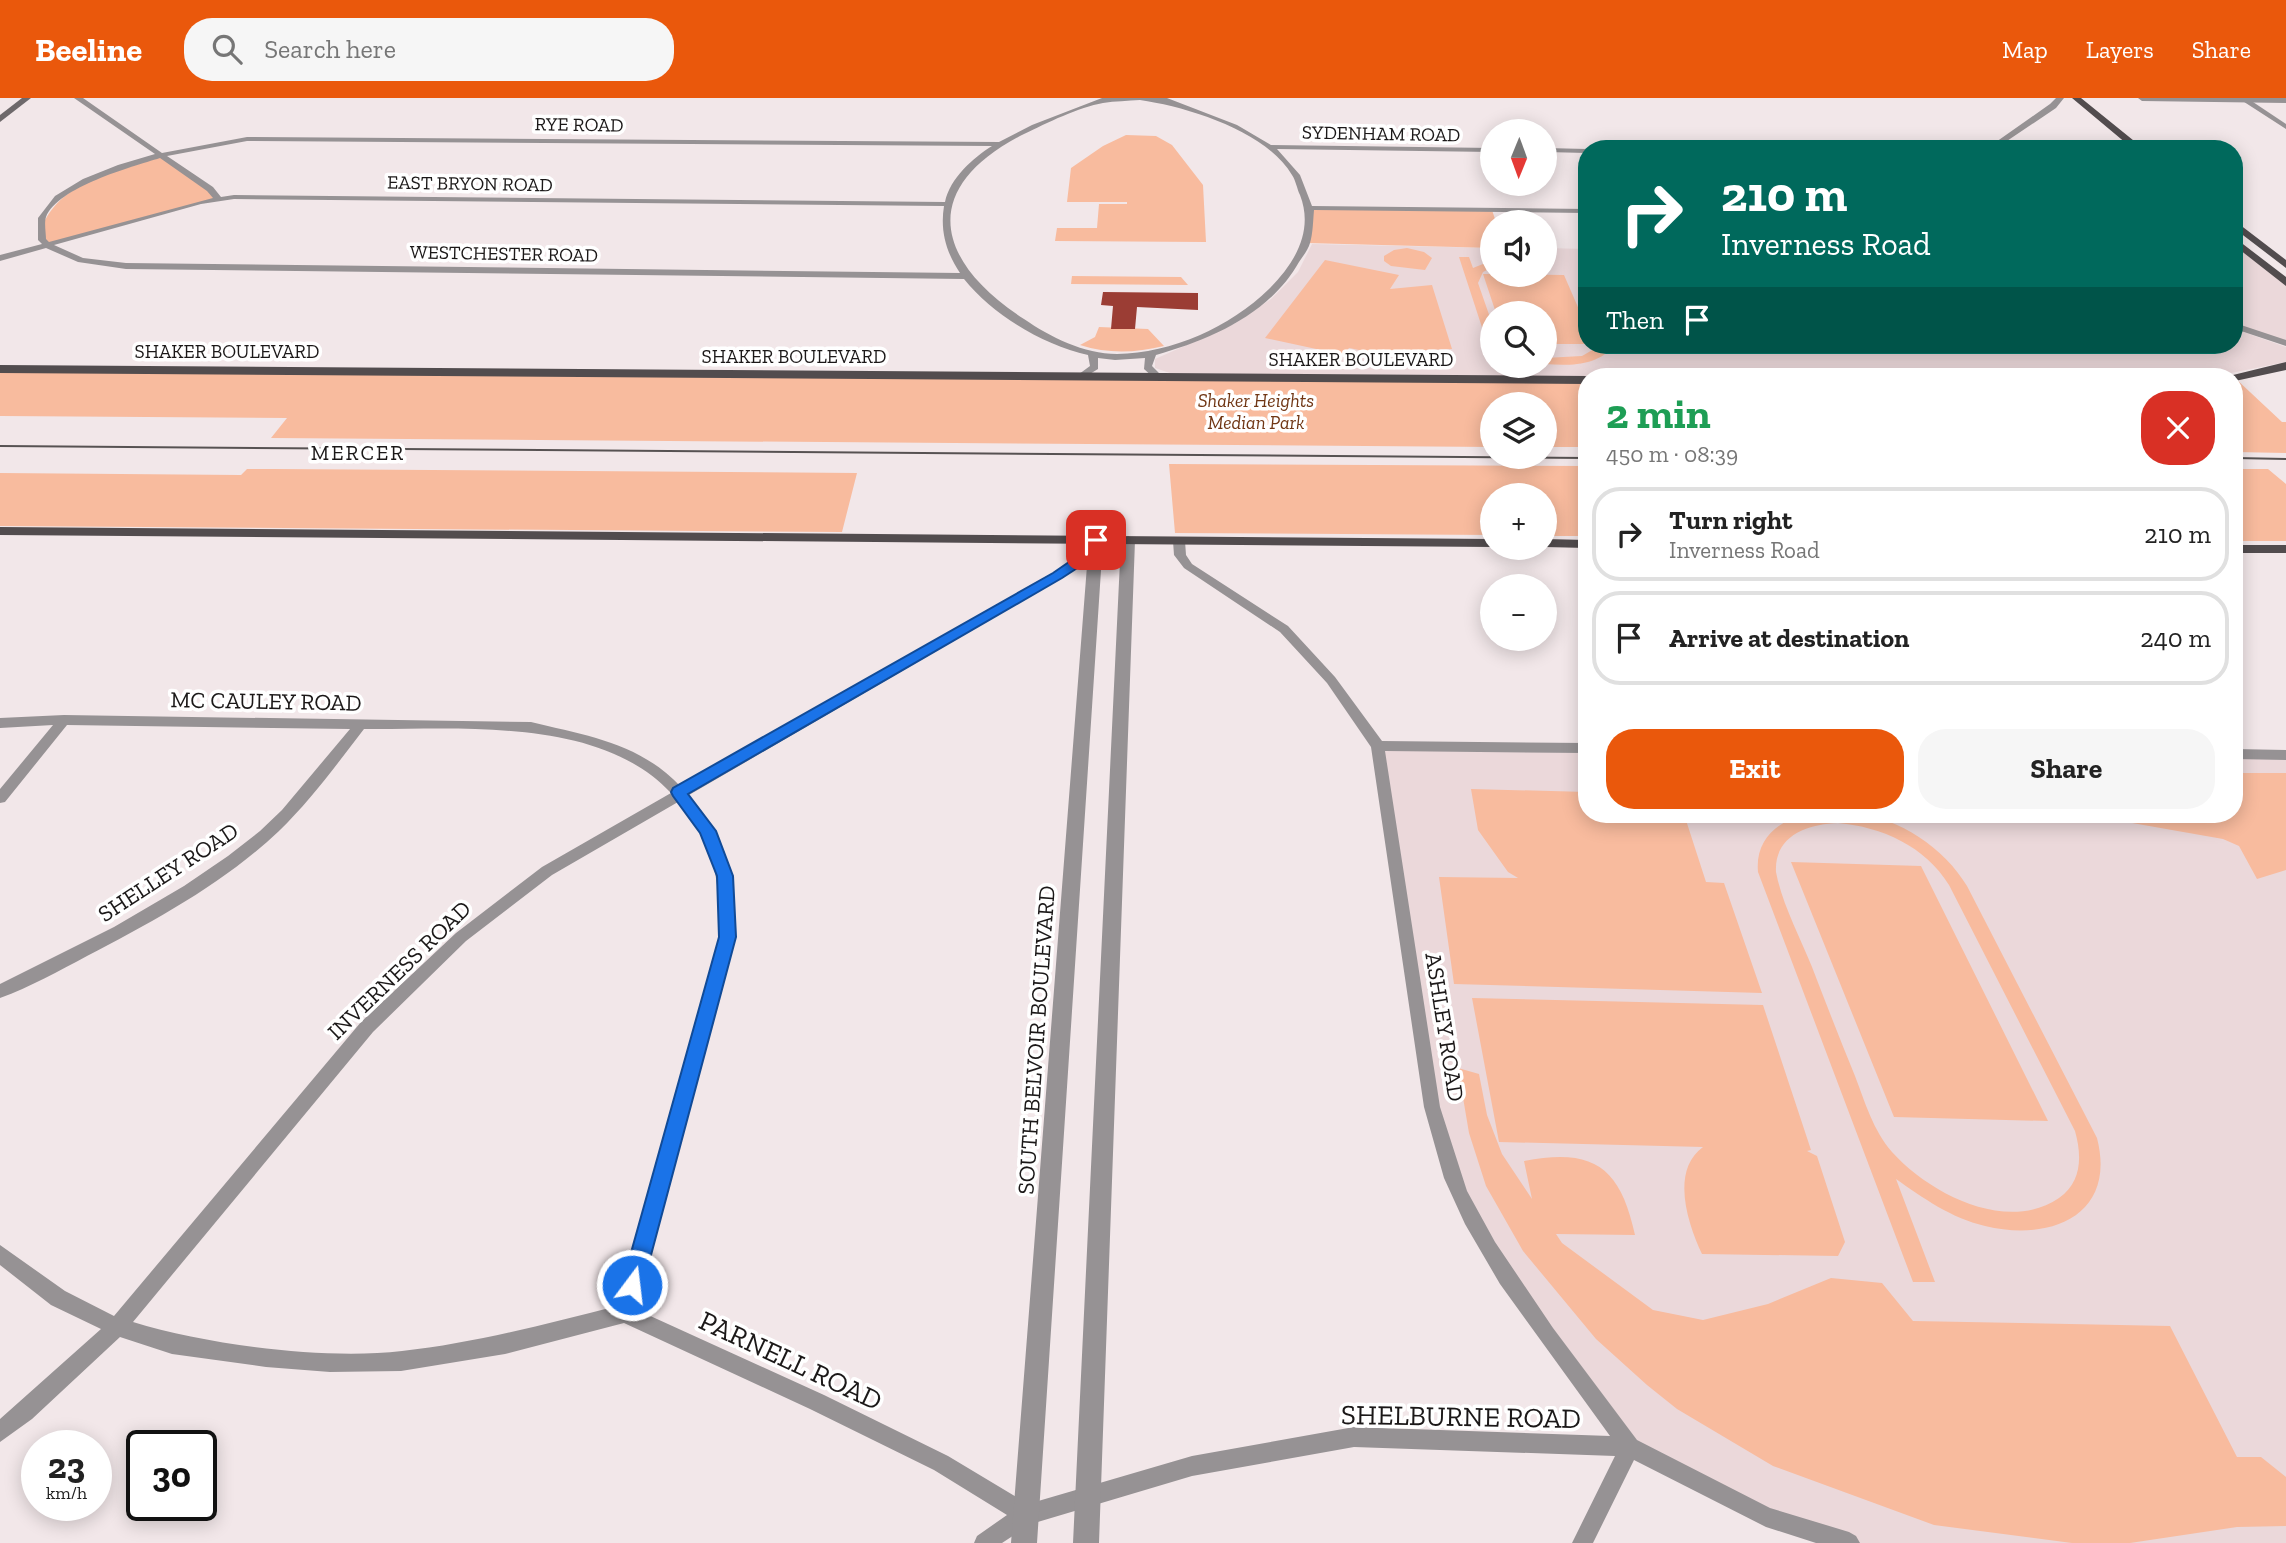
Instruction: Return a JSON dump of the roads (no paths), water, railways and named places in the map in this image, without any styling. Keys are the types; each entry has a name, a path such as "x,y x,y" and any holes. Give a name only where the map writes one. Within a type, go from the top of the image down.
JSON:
{"main road":[{"path":"0,119 27,98"},
{"path":"2060,98 2111,140"},
{"path":"2076,98 2129,140"},
{"path":"2243,230 2286,265"},
{"path":"2243,248 2286,283"},
{"path":"2243,375 2286,366"},
{"name":"SHAKER BOULEVARD","path":"0,369 1578,380"},
{"path":"0,531 1480,543"},
{"path":"1557,543 1578,544"},
{"path":"2243,549 2286,550"}],"street":[{"path":"78,98 210,189 218,198"},
{"path":"1160,98 1214,117 1268,147 1295,174 1310,208 1311,226 1307,243 1284,281 1230,322 1191,341 1151,355 1119,358 1092,354 1051,338 1016,319 965,276 948,241 948,204 969,170 999,144 1055,116 1105,99 1140,98 1171,102"},
{"path":"2003,140 2053,106 2060,98"},
{"path":"2142,98 2286,100"},
{"path":"2243,99 2286,127"},
{"name":"RYE ROAD","path":"47,245 40,236 41,227 50,209 60,199 110,171 160,154 219,142 272,137 999,144"},
{"name":"SYDENHAM ROAD","path":"1268,147 1480,149"},
{"path":"1558,150 1578,150"},
{"name":"EAST BRYON ROAD","path":"0,258 218,198 948,204"},
{"path":"1310,208 1578,211"},
{"name":"WESTCHESTER ROAD","path":"47,245 70,257 126,266 965,276"},
{"path":"2243,329 2286,343"},
{"path":"1080,377 1095,367 1092,354"},
{"path":"1151,355 1147,367 1158,377"},
{"name":"SOUTH BELVOIR BOULEVARD","path":"1024,1543 1096,540"},
{"name":"INVERNESS ROAD","path":"0,1432 117,1327 367,1027 461,937 547,871 678,792 1058,575 1084,558 1096,540"},
{"path":"1086,1543 1128,540"},
{"name":"ASHLEY ROAD","path":"1180,541 1180,555 1188,566 1258,610 1304,649 1331,680 1378,746 1432,1107 1446,1158 1470,1217 1532,1314 1630,1447"},
{"path":"1093,577 1110,570 1119,572 1125,578"},
{"path":"0,798 64,720"},
{"name":"MC CAULEY ROAD","path":"0,723 64,720 531,727 598,742 641,760 678,792 708,831 725,876 727,937 624,1314"},
{"name":"SHELLEY ROAD","path":"0,991 72,959 149,916 220,870 273,827 322,775 362,723"},
{"path":"1378,746 1578,748"},
{"path":"2243,754 2286,755"},
{"path":"0,1254 58,1298 117,1327 172,1344 266,1357 330,1362 401,1361 505,1345 624,1314"},
{"name":"PARNELL ROAD","path":"624,1314 817,1402 941,1463 1026,1515"},
{"name":"SHELBURNE ROAD","path":"985,1543 1026,1515 1192,1466 1354,1437 1630,1447 1766,1517 1849,1543"},
{"path":"1583,1543 1630,1447"}],"tram line":[{"path":"0,446 1578,458"},
{"path":"2243,458 2286,459"}],"district":[{"name":"MERCER","path":"358,453"}],"park label":[{"name":"Shaker Heights Median Park","path":"1256,411"}]}
